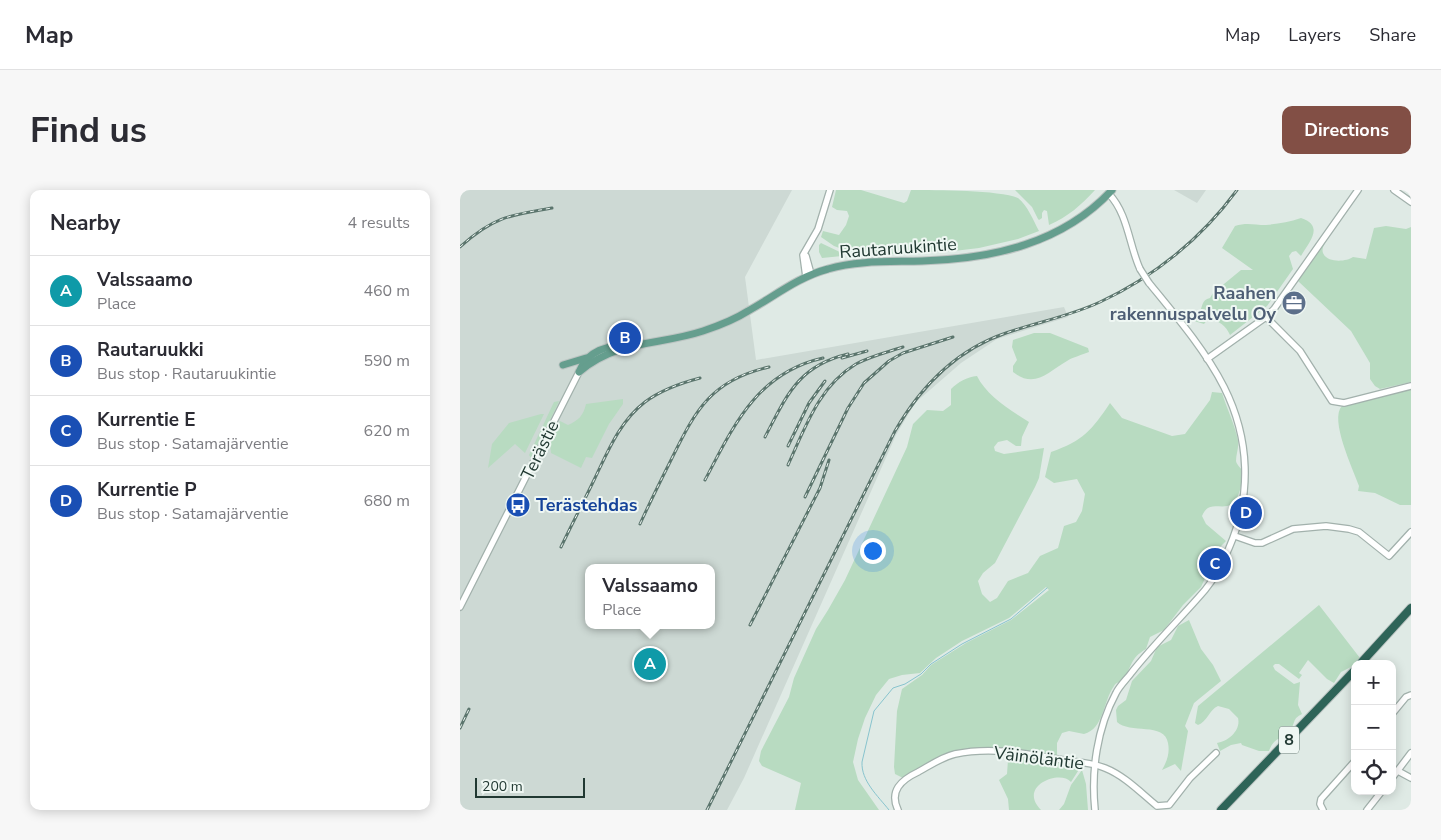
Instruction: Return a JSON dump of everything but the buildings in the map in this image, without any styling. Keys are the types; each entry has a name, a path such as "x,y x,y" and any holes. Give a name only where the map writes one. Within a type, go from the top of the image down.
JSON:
{"highway":[{"path":"1364,660 1411,608"},
{"name":"8","path":"1221,810 1351,674"}],"main road":[{"name":"Rautaruukintie","path":"579,372 594,360 611,352 692,334 718,326 748,312 808,276 827,269 850,264 954,259 1017,248 1036,242 1064,229 1092,209 1110,192"},
{"name":"Rautaruukintie","path":"563,364 586,358 612,346 633,342 654,342"},
{"path":"579,372 586,358"}],"street":[{"path":"808,276 806,258 808,246 818,229 830,190"},
{"path":"1207,359 1274,309 1358,190"},
{"path":"1395,190 1411,202"},
{"path":"1095,810 1094,765 1104,722 1116,692 1206,588 1226,556 1234,536 1245,494 1246,471 1239,424 1224,387 1207,359 1140,269 1121,213 1110,192"},
{"path":"1266,316 1300,351 1332,401 1344,403 1411,386"},
{"name":"Terästie","path":"460,607 579,372"},
{"path":"1234,536 1255,543 1262,543 1293,529 1326,526 1359,532 1388,556 1411,532"},
{"path":"1396,709 1406,697 1411,695"},
{"name":"Väinöläntie","path":"898,810 895,803 900,783 952,755 974,750 1005,750 1094,765"},
{"path":"1094,765 1121,776 1157,806 1164,807 1169,805 1190,778 1216,753"},
{"path":"1396,773 1411,753"},
{"path":"1323,810 1320,804 1321,799 1351,765"},
{"path":"1398,771 1411,778"},
{"path":"1367,810 1379,795"}],"shaded area":[{"path":"460,190 792,190 745,277 756,360 1064,307 1068,317 997,339 961,363 915,403 896,435 744,778 727,810 460,810"},
{"path":"1174,190 1206,190 1197,203"}],"green space":[{"path":"836,190 861,190 904,203 907,201 911,190 967,191 1009,195 1022,201 1039,231 1018,239 979,248 954,251 858,255 834,246 821,237 823,231 839,235 846,225 849,216 847,211 837,210 832,207"},
{"path":"1015,190 1095,190 1074,210 1049,225 1047,211 1044,210 1042,218 1039,220 1032,207"},
{"path":"1301,218 1312,225 1313,235 1301,256 1296,251 1292,252 1289,256 1293,269 1267,306 1230,335 1219,322 1208,319 1204,324 1192,319 1199,313 1205,300 1210,298 1213,293 1241,270 1253,270 1222,248 1235,226 1275,224"},
{"path":"1386,226 1406,229 1411,227 1411,382 1380,389 1370,379 1370,363 1351,331 1298,281 1301,271 1328,237 1323,247 1323,253 1328,259 1337,261 1353,257 1366,259 1374,228"},
{"path":"821,243 844,254 842,256 822,258 819,252 819,245"},
{"path":"1034,333 1050,333 1088,348 1089,352 1069,360 1041,377 1028,379 1021,377 1013,372 1013,366 1017,360 1012,347 1013,340"},
{"path":"977,376 986,390 1007,408 1029,422 1022,437 1021,446 1016,446 1007,440 998,442 994,447 995,451 1004,454 1044,448 1039,478 1035,487 995,563 983,573 978,581 982,594 990,602 997,598 1008,581 1028,573 1040,556 1058,548 1064,526 1076,522 1082,511 1085,494 1077,479 1054,483 1045,477 1051,452 1086,434 1110,403 1122,418 1172,436 1185,434 1210,400 1212,392 1222,393 1238,441 1236,461 1242,471 1241,484 1237,498 1232,504 1208,508 1202,516 1206,524 1226,541 1219,548 1201,587 1183,605 1164,630 1150,637 1146,649 1134,659 1123,679 1110,692 1096,726 1084,734 1069,731 1062,733 1057,743 1057,757 1006,748 973,748 952,753 903,778 895,774 894,767 897,711 902,689 922,675 931,665 966,643 1011,620 1049,590 1046,587 1009,618 962,641 936,658 920,673 889,679 876,695 865,718 853,762 858,780 879,810 795,810 801,783 762,766 759,761 761,751 789,697 794,678 816,629 845,580 907,447 913,424 927,410 943,411 951,405 951,389 963,380"},
{"path":"1411,389 1411,505 1400,505 1375,493 1358,491 1359,486 1343,444 1338,422 1342,406"},
{"path":"623,399 623,404 609,424 592,458 586,457 581,468 551,453 550,443 560,421 568,425 575,421 582,415 586,404"},
{"path":"559,401 531,458 529,455 554,402"},
{"path":"544,414 525,453 515,444 488,468 492,444 509,423"},
{"path":"1319,605 1360,658 1358,660 1351,660 1351,667 1341,672 1334,683 1327,679 1308,660 1299,673 1302,675 1299,679 1279,664 1273,666 1275,670 1294,684 1300,682 1298,705 1302,714 1295,719 1290,731 1276,740 1269,751 1259,751 1241,743 1231,745 1220,751 1217,743 1226,740 1236,731 1238,718 1229,709 1218,706 1198,725 1195,723 1198,706"},
{"path":"1189,620 1201,649 1213,665 1221,681 1194,703 1185,726 1188,731 1181,771 1175,764 1162,770 1167,760 1169,747 1165,737 1154,730 1130,727 1117,722 1116,710 1126,700 1132,681 1151,661 1157,647 1171,640 1178,626"},
{"path":"1003,753 1073,764 1080,768 1071,782 1066,778 1050,779 1037,787 1034,794 1035,801 1041,810 1009,810 1008,799 999,780 1007,774 1008,760 1006,754"},
{"path":"1082,770 1086,784 1088,810 1059,810 1064,804 1071,785"}],"waterway":[{"path":"889,810 867,782 862,769 874,711 893,688 905,684 921,674 931,664 962,644 1011,619 1047,588"}],"railway":[{"path":"707,810 895,431 916,399 928,385 956,360 988,340 1089,307 1139,281 1176,255 1193,240 1237,190"},
{"path":"460,247 482,229 493,223 513,216 552,208"},
{"path":"805,497 848,408 864,383 889,361 903,353 953,337"},
{"path":"788,465 814,409 832,384 856,364 903,347"},
{"path":"842,358 867,351"},
{"path":"765,437 780,408 796,384 817,366 848,354"},
{"path":"705,480 738,421 764,389 800,365 823,358"},
{"path":"640,524 689,425 698,411 708,399 733,380 769,367"},
{"path":"561,547 610,447 628,418 645,402 664,390 700,378"},
{"path":"788,446 809,403 825,381"},
{"path":"750,625 820,488 829,460"},
{"path":"460,728 469,709"}],"place":[{"name":"Raahen rakennuspalvelu Oy","path":"1294,303"},
{"name":"Rautaruukki","path":"625,338"},
{"name":"Terästehdas","path":"518,505"},
{"name":"Kurrentie P","path":"1246,513"},
{"name":"Kurrentie E","path":"1215,564"},
{"name":"Valssaamo","path":"650,664"}]}
